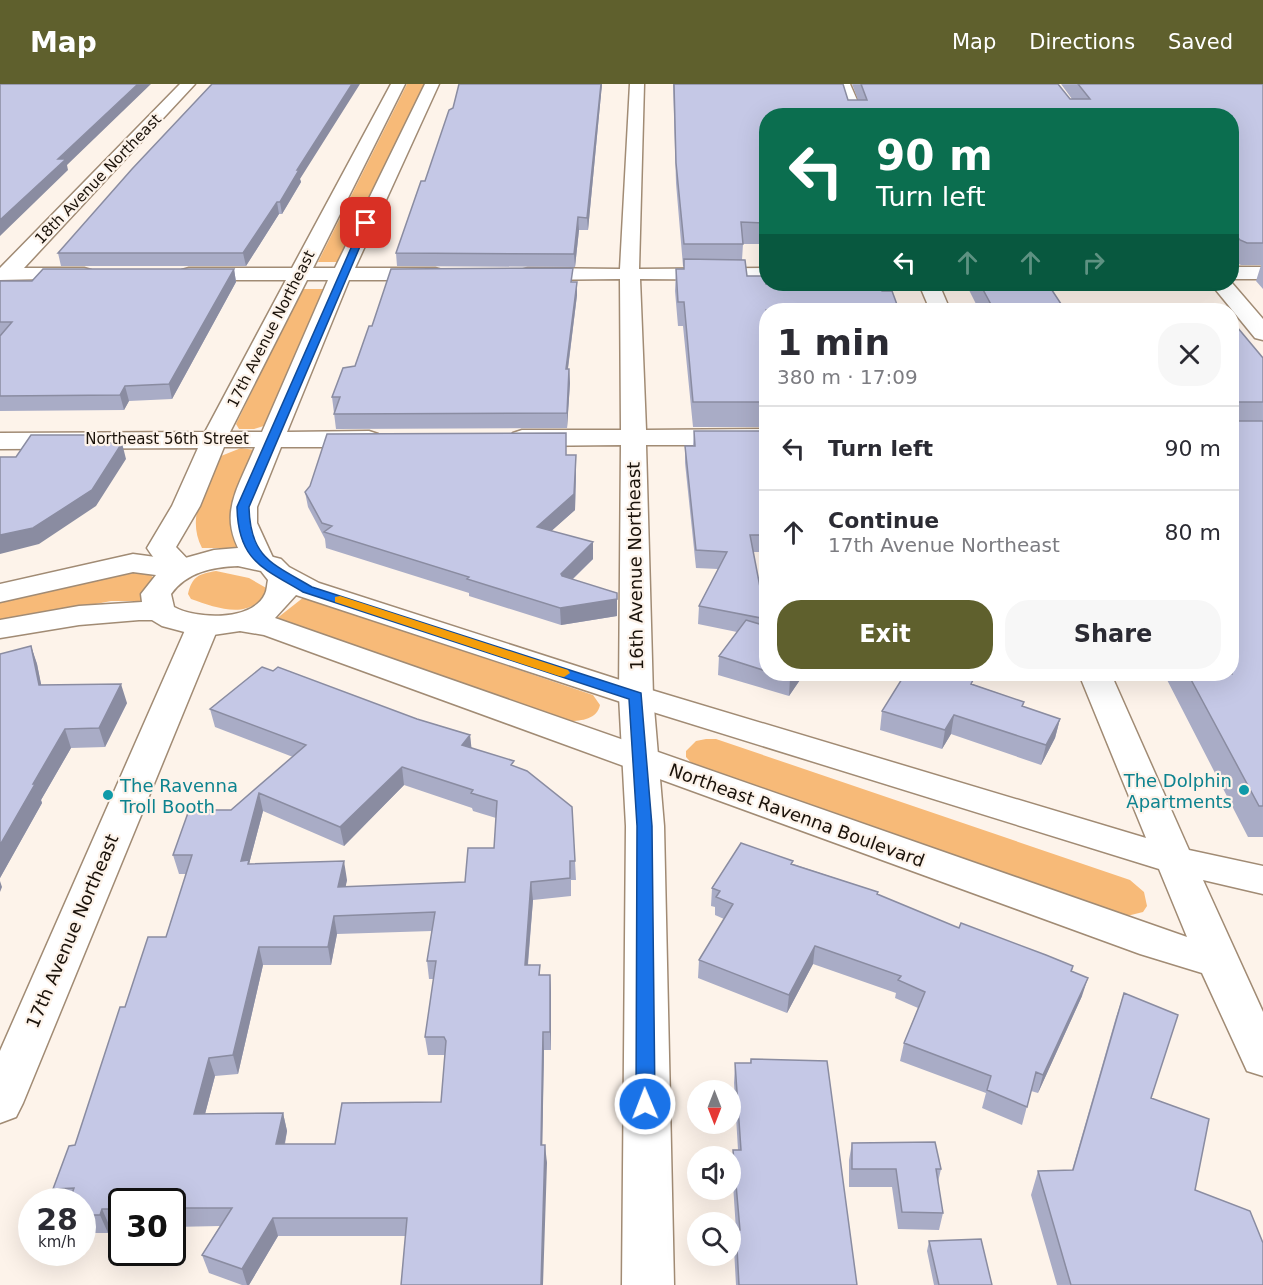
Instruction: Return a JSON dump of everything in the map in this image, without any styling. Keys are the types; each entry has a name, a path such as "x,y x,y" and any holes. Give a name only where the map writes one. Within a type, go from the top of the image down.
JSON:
{"street":[{"name":"18th Avenue Northeast","path":"4,274 188,84"},
{"name":"17th Avenue Northeast","path":"161,548 186,506 213,440 398,84"},
{"path":"0,629 91,613 123,610 159,611 182,625 202,627 240,622 256,616 276,602 284,586 269,567 243,523 243,507 342,274 432,84"},
{"name":"16th Avenue Northeast","path":"637,84 630,274 636,696 645,826 648,1285"},
{"path":"843,84 853,108"},
{"path":"1239,273 1263,273"},
{"path":"4,274 101,274"},
{"path":"172,274 453,274"},
{"path":"510,274 759,274"},
{"path":"1227,291 1237,303"},
{"path":"1239,305 1263,333"},
{"path":"498,439 759,437"},
{"name":"Northeast 56th Street","path":"0,441 394,439"},
{"path":"0,593 133,564 161,548 182,569"},
{"path":"159,611 156,594 169,577 182,569 202,561 226,557 269,567 308,589 636,696 1178,861 1263,880"},
{"path":"133,564 182,569"},
{"name":"Northeast Ravenna Boulevard","path":"240,622 270,626 1162,946 1218,961"},
{"name":"17th Avenue Northeast","path":"0,1103 202,627"},
{"path":"1098,681 1178,861 1218,961 1263,1058"}],"shaded area":[{"path":"407,84 427,84 346,262 318,262"},
{"path":"302,289 330,289 267,425 254,429 239,429 236,424"},
{"path":"241,448 255,450 234,529 237,548 202,548 197,536 196,524 204,490 221,456"},
{"path":"216,571 249,578 268,589 253,606 243,609 233,610 212,606 191,599 188,594 194,580 200,575"},
{"path":"133,573 150,574 154,579 151,601 111,601 0,623 0,600"},
{"path":"304,597 593,695 600,705 592,716 569,721 276,619"},
{"path":"716,739 1130,880 1144,892 1147,906 1143,912 1127,916 695,767 686,757 686,751 696,741"}],"building":[{"path":"0,84 138,84 58,159 66,159 0,220"},
{"path":"212,84 352,84 297,170 299,170 280,202 277,202 243,253 58,253 132,169"},
{"path":"459,84 601,84 587,218 578,217 574,254 396,253 421,181 425,181 449,110 453,108"},
{"path":"674,84 843,84 848,100 867,100 861,84 1058,84 1070,99 1090,99 1078,84 1263,84 1263,243 1247,243 1239,239 1239,108 759,108 759,223 741,222 743,244 684,244 676,163"},
{"path":"684,259 745,260 747,276 759,276 759,291 892,291 896,303 759,303 759,402 693,402 684,302 678,302 676,269 684,269"},
{"path":"573,268 571,282 577,282 566,369 569,369 567,413 334,414 340,397 332,397 343,368 355,366 369,326 372,326 391,269"},
{"path":"43,269 234,269 169,384 125,386 120,395 0,396 0,336 12,322 0,322 0,281 32,281"},
{"path":"984,291 1053,291 1060,303 990,303"},
{"path":"1239,329 1263,358 1263,402 1239,402"},
{"path":"1239,421 1263,421 1263,806 1259,806 1192,681 1239,681"},
{"path":"694,431 759,431 759,535 750,535 759,582 759,618 699,606 727,552 696,550 685,446 695,446"},
{"path":"566,433 566,455 576,455 574,494 537,527 593,542 561,574 617,593 617,599 560,608 324,532 332,526 322,523 305,492 310,486 327,434"},
{"path":"31,435 94,435 89,443 122,443 92,490 33,528 0,535 0,457 16,457"},
{"path":"746,620 759,624 759,669 719,656"},
{"path":"31,646 39,685 121,684 99,728 65,729 0,845 0,654"},
{"path":"262,667 273,671 278,667 417,719 470,735 462,745 514,761 511,765 527,771 572,807 575,861 570,861 570,878 531,882 525,965 540,965 539,975 550,975 550,1032 543,1032 541,1145 545,1145 541,1285 401,1285 407,1218 273,1218 242,1269 202,1255 232,1208 186,1208 186,1188 108,1188 108,1209 102,1209 100,1215 96,1215 96,1188 53,1188 69,1146 75,1145 120,1007 125,1007 148,937 166,937 192,855 173,855 189,810 231,810 306,745 210,709","holes":["402,767 473,790 471,793 497,801 494,848 468,848 465,882 338,887 344,861 248,864 249,860 241,861 259,793 340,827","435,912 427,961 436,961 425,1037 444,1037 446,1041 441,1102 342,1103 335,1144 276,1144 283,1113 194,1114 209,1058 233,1055 259,947 328,947 334,916"]},
{"path":"901,681 972,681 971,684 1024,702 1022,706 1060,719 1046,745 954,715 945,730 882,711"},
{"path":"741,843 793,861 791,864 878,892 877,894 959,928 961,923 1046,955 1073,966 1071,971 1088,978 1043,1075 1036,1072 1027,1107 987,1090 991,1076 904,1043 925,992 898,980 901,976 815,946 789,995 699,960 733,904 716,897 720,891 712,888"},
{"path":"1124,993 1178,1015 1151,1098 1209,1119 1195,1190 1250,1211 1263,1243 1263,1285 1071,1285 1038,1171 1073,1170"},
{"path":"751,1059 827,1061 857,1285 739,1285 741,1212 738,1212 737,1200 741,1200 741,1080 736,1080 735,1063 751,1063"},
{"path":"935,1142 941,1169 936,1169 943,1213 902,1212 896,1169 852,1169 852,1143"},
{"path":"981,1239 992,1285 939,1285 929,1241"}],"slow traffic":[{"path":"340,600 564,673"}],"place":[{"name":"The Dolphin Apartments","path":"1244,790"},
{"name":"The Ravenna Troll Booth","path":"108,795"}],"route":[{"path":"366,223 337,284 243,507 243,523 259,560 271,565 280,574 308,589 636,696 645,826 645,1104"}]}
